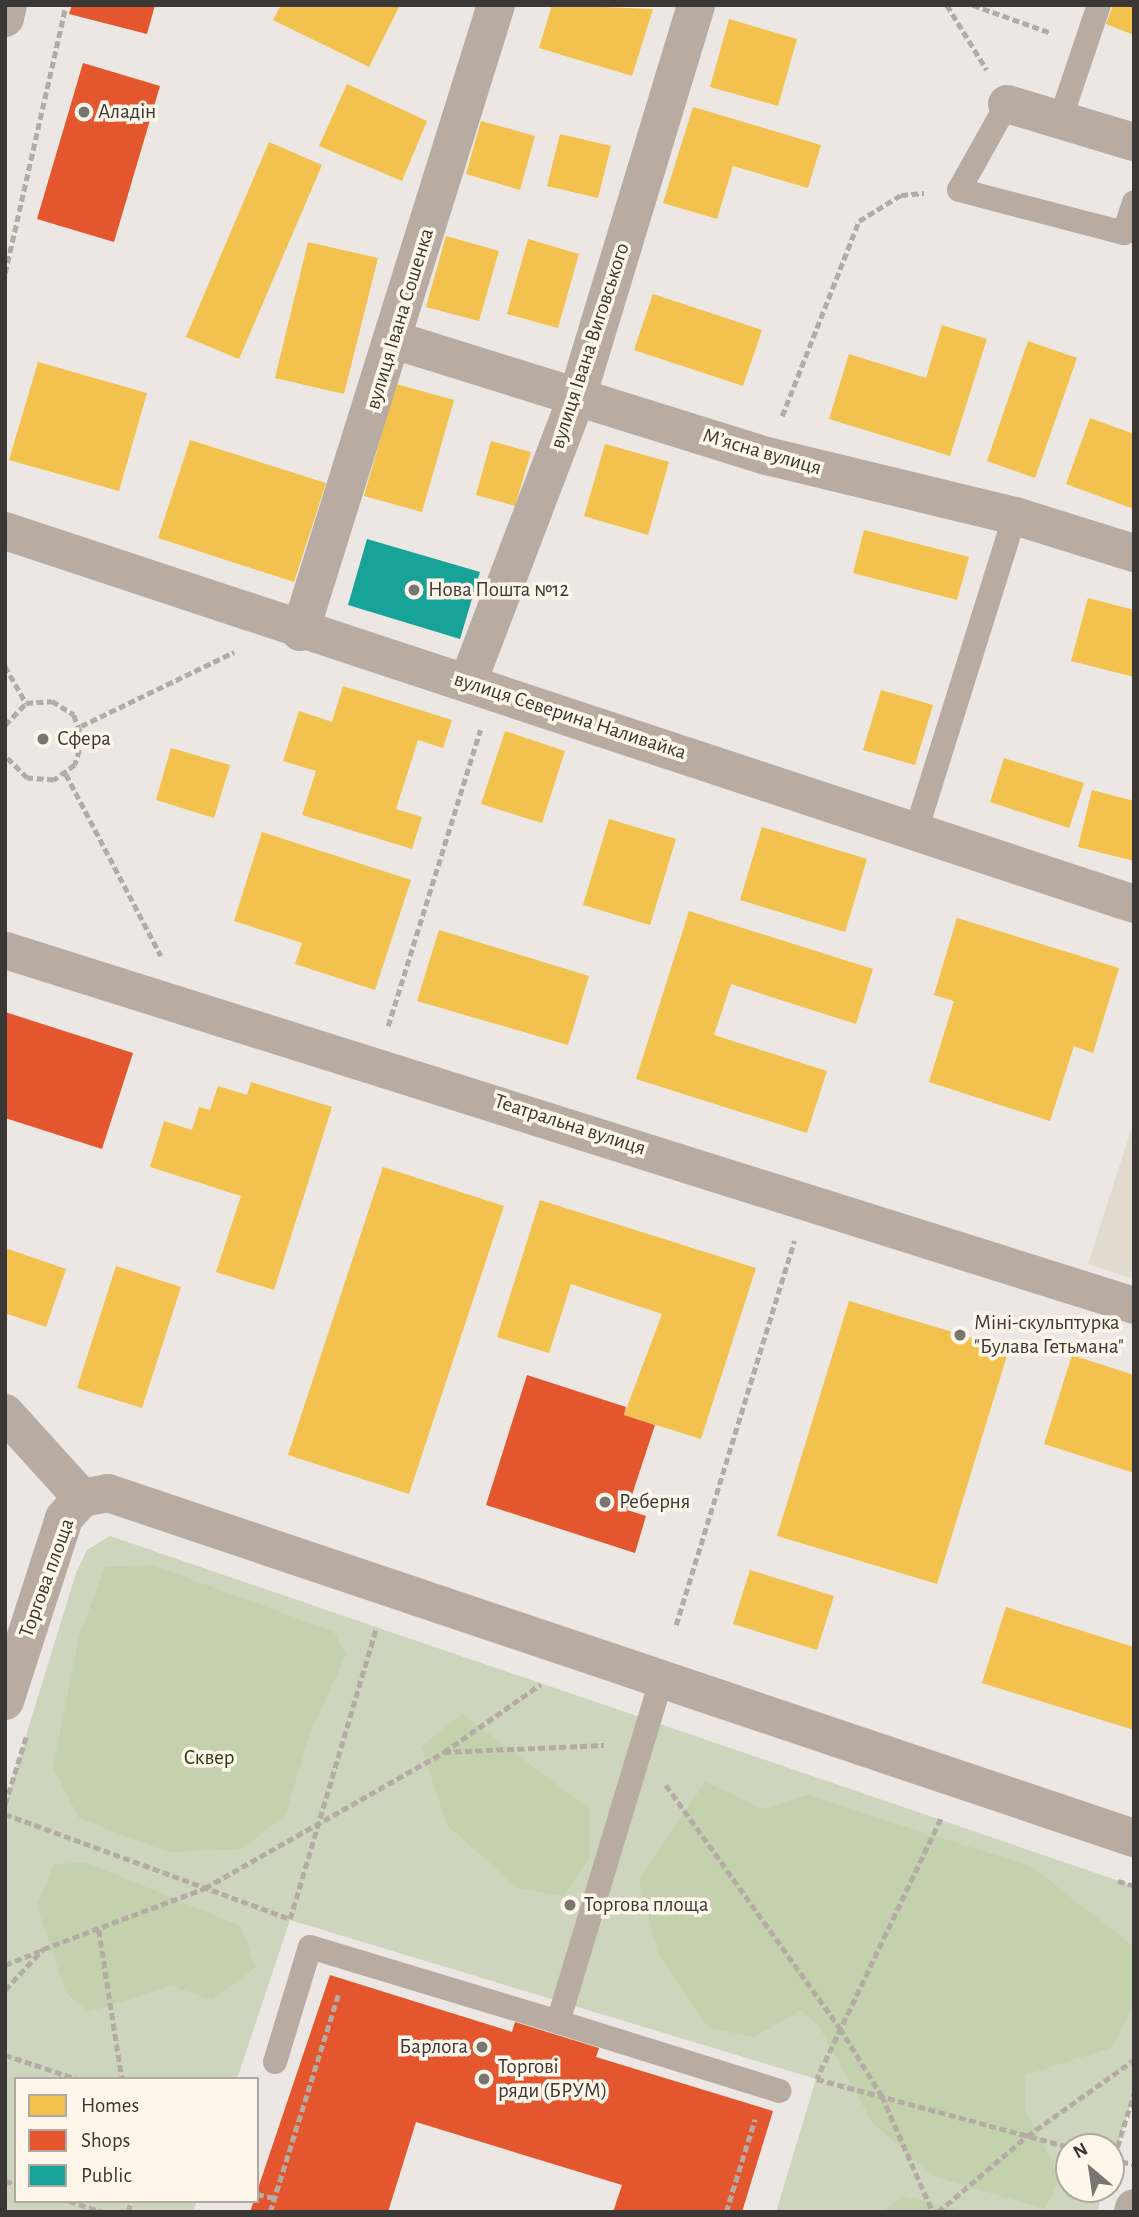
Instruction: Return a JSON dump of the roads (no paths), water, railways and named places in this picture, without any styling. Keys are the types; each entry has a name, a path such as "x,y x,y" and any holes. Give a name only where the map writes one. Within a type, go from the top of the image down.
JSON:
{"street":[{"path":"5,18 8,5"},
{"name":"вулиця Івана Сошенка","path":"293,629 394,340 496,5"},
{"name":"вулиця Івана Виговського","path":"480,686 578,394 696,5"},
{"path":"1007,104 1134,142"},
{"name":"Мʼясна вулиця","path":"394,340 578,394 767,456 1015,516 1134,552"},
{"name":"вулиця Северина Наливайка","path":"5,531 293,629 480,686 1134,904"},
{"name":"Театральна вулиця","path":"5,950 377,1063 1134,1305"},
{"name":"Торгова площа","path":"5,1413 82,1498"},
{"name":"Торгова площа","path":"17,1714 64,1518 82,1498 108,1493 1134,1838"}],"lane":[{"path":"1060,120 1099,5"},
{"path":"1007,104 959,190 1124,233 1134,203"},
{"path":"916,831 1015,516"},
{"path":"558,2022 662,1679"},
{"path":"275,2062 310,1947 779,2091"}],"place":[{"name":"Аладін","path":"84,112"},
{"name":"Нова Пошта №12","path":"414,590"},
{"name":"Сфера","path":"43,739"},
{"name":"Міні-скульптурка \"Булава Гетьмана\"","path":"960,1335"},
{"name":"Реберня","path":"605,1502"},
{"name":"Торгова площа","path":"570,1905"},
{"name":"Барлога","path":"482,2047"},
{"name":"Торгові ряди (БРУМ)","path":"484,2079"}],"park label":[{"name":"Сквер","path":"209,1758"}]}
